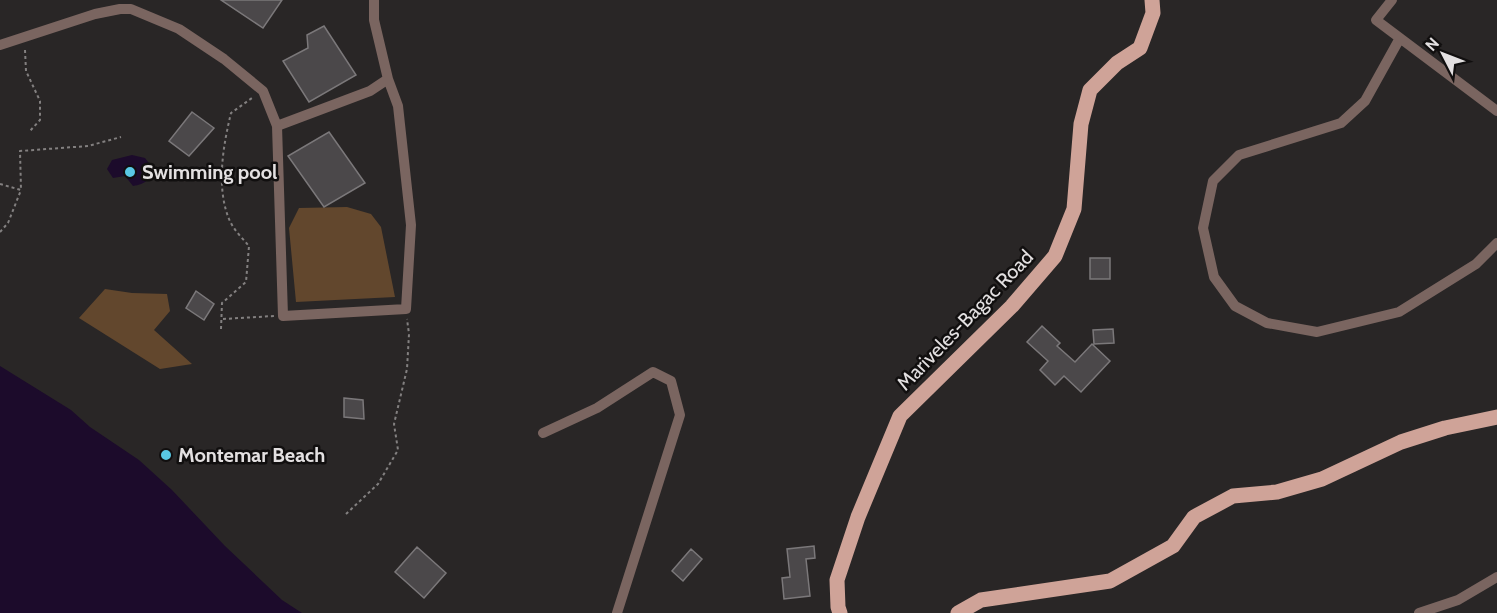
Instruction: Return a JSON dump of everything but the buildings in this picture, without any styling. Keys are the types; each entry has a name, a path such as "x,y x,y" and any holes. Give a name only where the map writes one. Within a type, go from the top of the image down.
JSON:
{"main road":[{"name":"Mariveles-Bagac Road","path":"840,613 837,580 858,518 900,416 1012,306 1055,256 1074,209 1081,124 1090,90 1117,63 1140,48 1153,13 1152,0"},
{"path":"958,613 981,600 1110,581 1173,546 1194,517 1233,496 1277,492 1322,479 1401,442 1445,428 1497,417"}],"street":[{"path":"0,45 95,14 120,9 131,9 178,29 224,59 263,91 277,126 283,316 406,309 411,225 398,106 388,79 374,20 374,0"},
{"path":"1392,0 1376,20 1497,111"},
{"path":"1400,38 1365,101 1341,123 1239,155 1213,181 1203,228 1214,277 1235,306 1266,323 1317,332 1399,312 1476,264 1497,243"},
{"path":"277,126 370,91 388,79"},
{"path":"543,433 597,408 653,372 671,381 680,414 617,613"},
{"path":"1419,613 1458,600 1497,577"}],"path":[{"path":"21,39 26,55 26,70 40,101 40,120 29,132"},
{"path":"221,329 222,303 246,282 249,246 230,221 225,202 222,172 227,129 231,113 263,91"},
{"path":"0,232 8,223 21,190 20,151 88,146 121,136"},
{"path":"0,184 21,190"},
{"path":"346,514 378,484 398,450 394,424 407,369 409,334 406,309"},
{"path":"221,319 283,316"}],"shaded area":[{"name":"Swimming pool","path":"132,155 145,158 152,167 147,181 133,186 125,176 113,178 107,169 112,160"},
{"path":"347,207 371,214 381,227 395,297 296,302 289,228 299,208"},
{"path":"105,289 132,293 167,294 170,311 154,330 192,364 160,369 79,318"},
{"path":"0,366 71,410 90,427 139,460 282,600 302,613 0,613"}],"place":[{"name":"Swimming pool","path":"130,172"},
{"name":"Montemar Beach","path":"166,455"}]}
